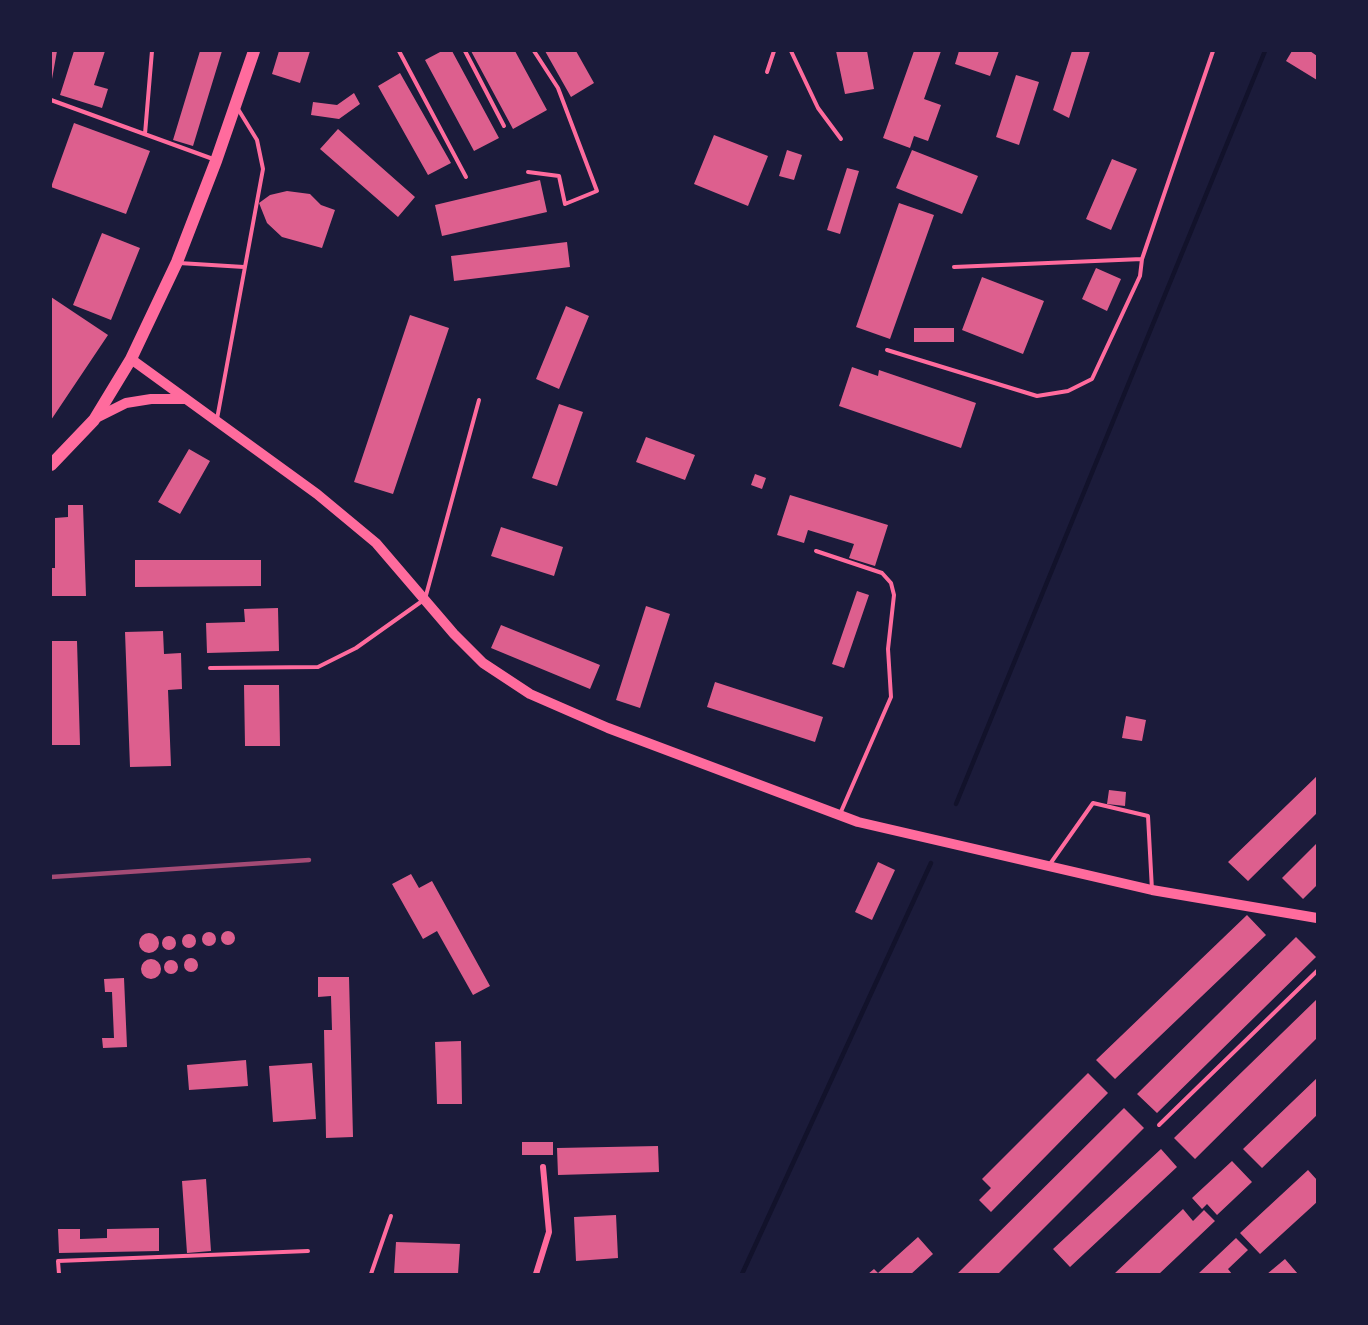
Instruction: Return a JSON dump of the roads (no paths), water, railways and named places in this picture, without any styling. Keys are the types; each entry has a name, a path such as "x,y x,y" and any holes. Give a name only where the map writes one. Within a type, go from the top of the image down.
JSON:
{"main road":[{"path":"51,465 94,420 131,359 177,262 236,106 254,51"}],"street":[{"path":"131,359 317,494 376,543 454,634 483,663 530,694 608,728 858,822 1152,890 1317,918"},
{"path":"94,420 126,403 151,399 185,399"},
{"path":"536,1274 549,1232 543,1167"}],"lane":[{"path":"145,134 152,51"},
{"path":"399,51 466,177"},
{"path":"465,51 504,126"},
{"path":"528,172 559,176 565,204 597,191 558,88 534,51"},
{"path":"767,72 774,51"},
{"path":"791,51 818,108 841,139"},
{"path":"887,350 1037,396 1068,391 1092,379 1140,276 1142,259 1213,51"},
{"path":"51,100 216,160"},
{"path":"217,422 262,169 257,140 236,106"},
{"path":"954,267 1142,259"},
{"path":"177,262 244,267"},
{"path":"210,668 318,668 356,648 425,599 479,400"},
{"path":"816,551 882,573 891,583 894,595 888,648 891,697 839,814"},
{"path":"1048,866 1093,803 1115,808 1148,816 1152,890"},
{"path":"1159,1125 1317,971"},
{"path":"371,1274 391,1216"},
{"path":"59,1274 58,1261 308,1251"}],"waterway":[{"path":"956,804 1265,51"},
{"path":"742,1274 931,863"}],"railway":[{"path":"51,877 309,860"}]}
